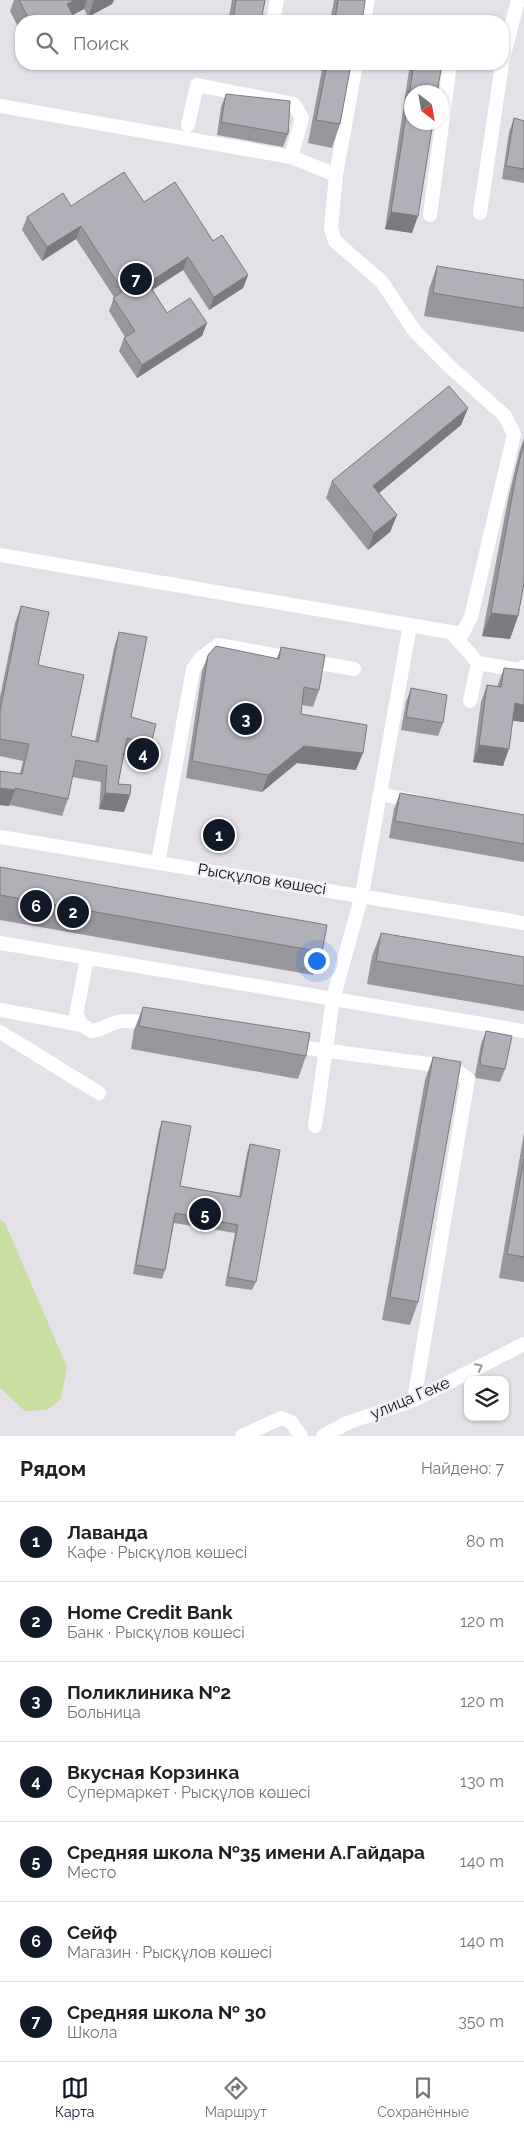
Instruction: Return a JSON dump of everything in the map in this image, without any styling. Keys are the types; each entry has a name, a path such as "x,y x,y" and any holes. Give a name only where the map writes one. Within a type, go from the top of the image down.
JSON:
{"street":[{"path":"275,15 277,0"},
{"path":"365,15 368,0"},
{"path":"509,40 519,6"},
{"path":"0,555 462,634 471,617 519,435 506,416 448,365 413,329 382,282 335,241 331,228 336,175 355,70"},
{"path":"430,215 449,70"},
{"path":"480,213 501,70"},
{"path":"188,125 197,85 294,104 302,118 291,157"},
{"path":"0,106 291,157 336,175"},
{"path":"315,1126 324,1051 333,999 362,895 410,625"},
{"path":"451,632 478,663 519,670 524,667"},
{"path":"158,862 193,669 201,658 218,644 354,669"},
{"path":"470,701 478,663"},
{"path":"380,794 428,803"},
{"name":"Рысқұлов көшесі","path":"0,837 524,923"},
{"path":"0,943 524,1031"},
{"path":"82,1025 76,1015 87,958"},
{"path":"0,1010 82,1025 92,1031 102,1030 116,1022 127,1020 167,1027"},
{"path":"0,1032 99,1093"},
{"path":"275,1044 452,1067 468,1079 414,1400"},
{"name":"улица Геке","path":"323,1436 346,1430 414,1400 524,1344"},
{"path":"242,1436 281,1418 291,1422 302,1436"}],"green space":[{"path":"0,1219 5,1223 67,1367 61,1399 47,1410 25,1411 0,1388"}],"building":[{"path":"19,0 75,0 67,4 73,15 27,15"},
{"path":"236,0 265,0 262,15 234,15"},
{"path":"338,0 365,0 363,15 336,15"},
{"path":"326,70 350,70 340,124 316,120"},
{"path":"413,70 441,70 438,85 411,85"},
{"path":"226,94 290,101 288,134 221,122"},
{"path":"514,118 524,121 524,169 506,166"},
{"path":"404,128 404,130 432,130 418,216 391,212"},
{"path":"124,172 144,202 175,182 213,241 222,235 248,275 214,297 188,257 148,283 167,313 190,298 207,323 142,365 124,338 135,331 113,298 123,291 81,226 47,247 27,217 63,193 71,206"},
{"path":"437,266 524,280 524,308 433,293"},
{"path":"449,386 468,408 373,486 397,515 374,533 332,481"},
{"path":"524,442 524,583 518,616 491,613 516,475"},
{"path":"21,606 49,612 38,665 84,675 71,736 98,742 119,632 147,637 131,717 156,724 151,744 127,738 118,784 131,785 130,795 105,793 107,766 76,760 68,799 15,788 15,790 0,788 0,771 22,774 29,744 0,739 0,711"},
{"path":"216,646 279,659 281,647 325,655 319,690 304,687 301,714 367,725 363,753 304,746 268,775 192,761 208,655"},
{"path":"504,668 524,670 524,705 515,703 509,749 479,745 487,685 501,687"},
{"path":"411,688 447,695 443,723 406,717"},
{"path":"400,793 524,815 524,844 395,821"},
{"path":"0,867 327,925 322,952 0,895"},
{"path":"381,933 524,957 524,986 376,961"},
{"path":"143,1007 310,1033 306,1056 139,1026"},
{"path":"486,1031 512,1036 505,1069 481,1065 480,1061"},
{"path":"433,1057 461,1062 418,1302 390,1297"},
{"path":"162,1121 191,1126 180,1186 241,1197 250,1144 280,1150 256,1282 228,1277 238,1225 175,1213 165,1270 136,1265"},
{"path":"524,1159 524,1257 507,1254"}],"place":[{"name":"Средняя школа № 30","path":"136,279"},
{"name":"Поликлиника №2","path":"246,719"},
{"name":"Вкусная Корзинка","path":"143,754"},
{"name":"Лаванда","path":"219,835"},
{"name":"Сейф","path":"36,906"},
{"name":"Home Credit Bank","path":"73,912"},
{"name":"Средняя школа №35 имени А.Гайдара","path":"205,1214"}]}
